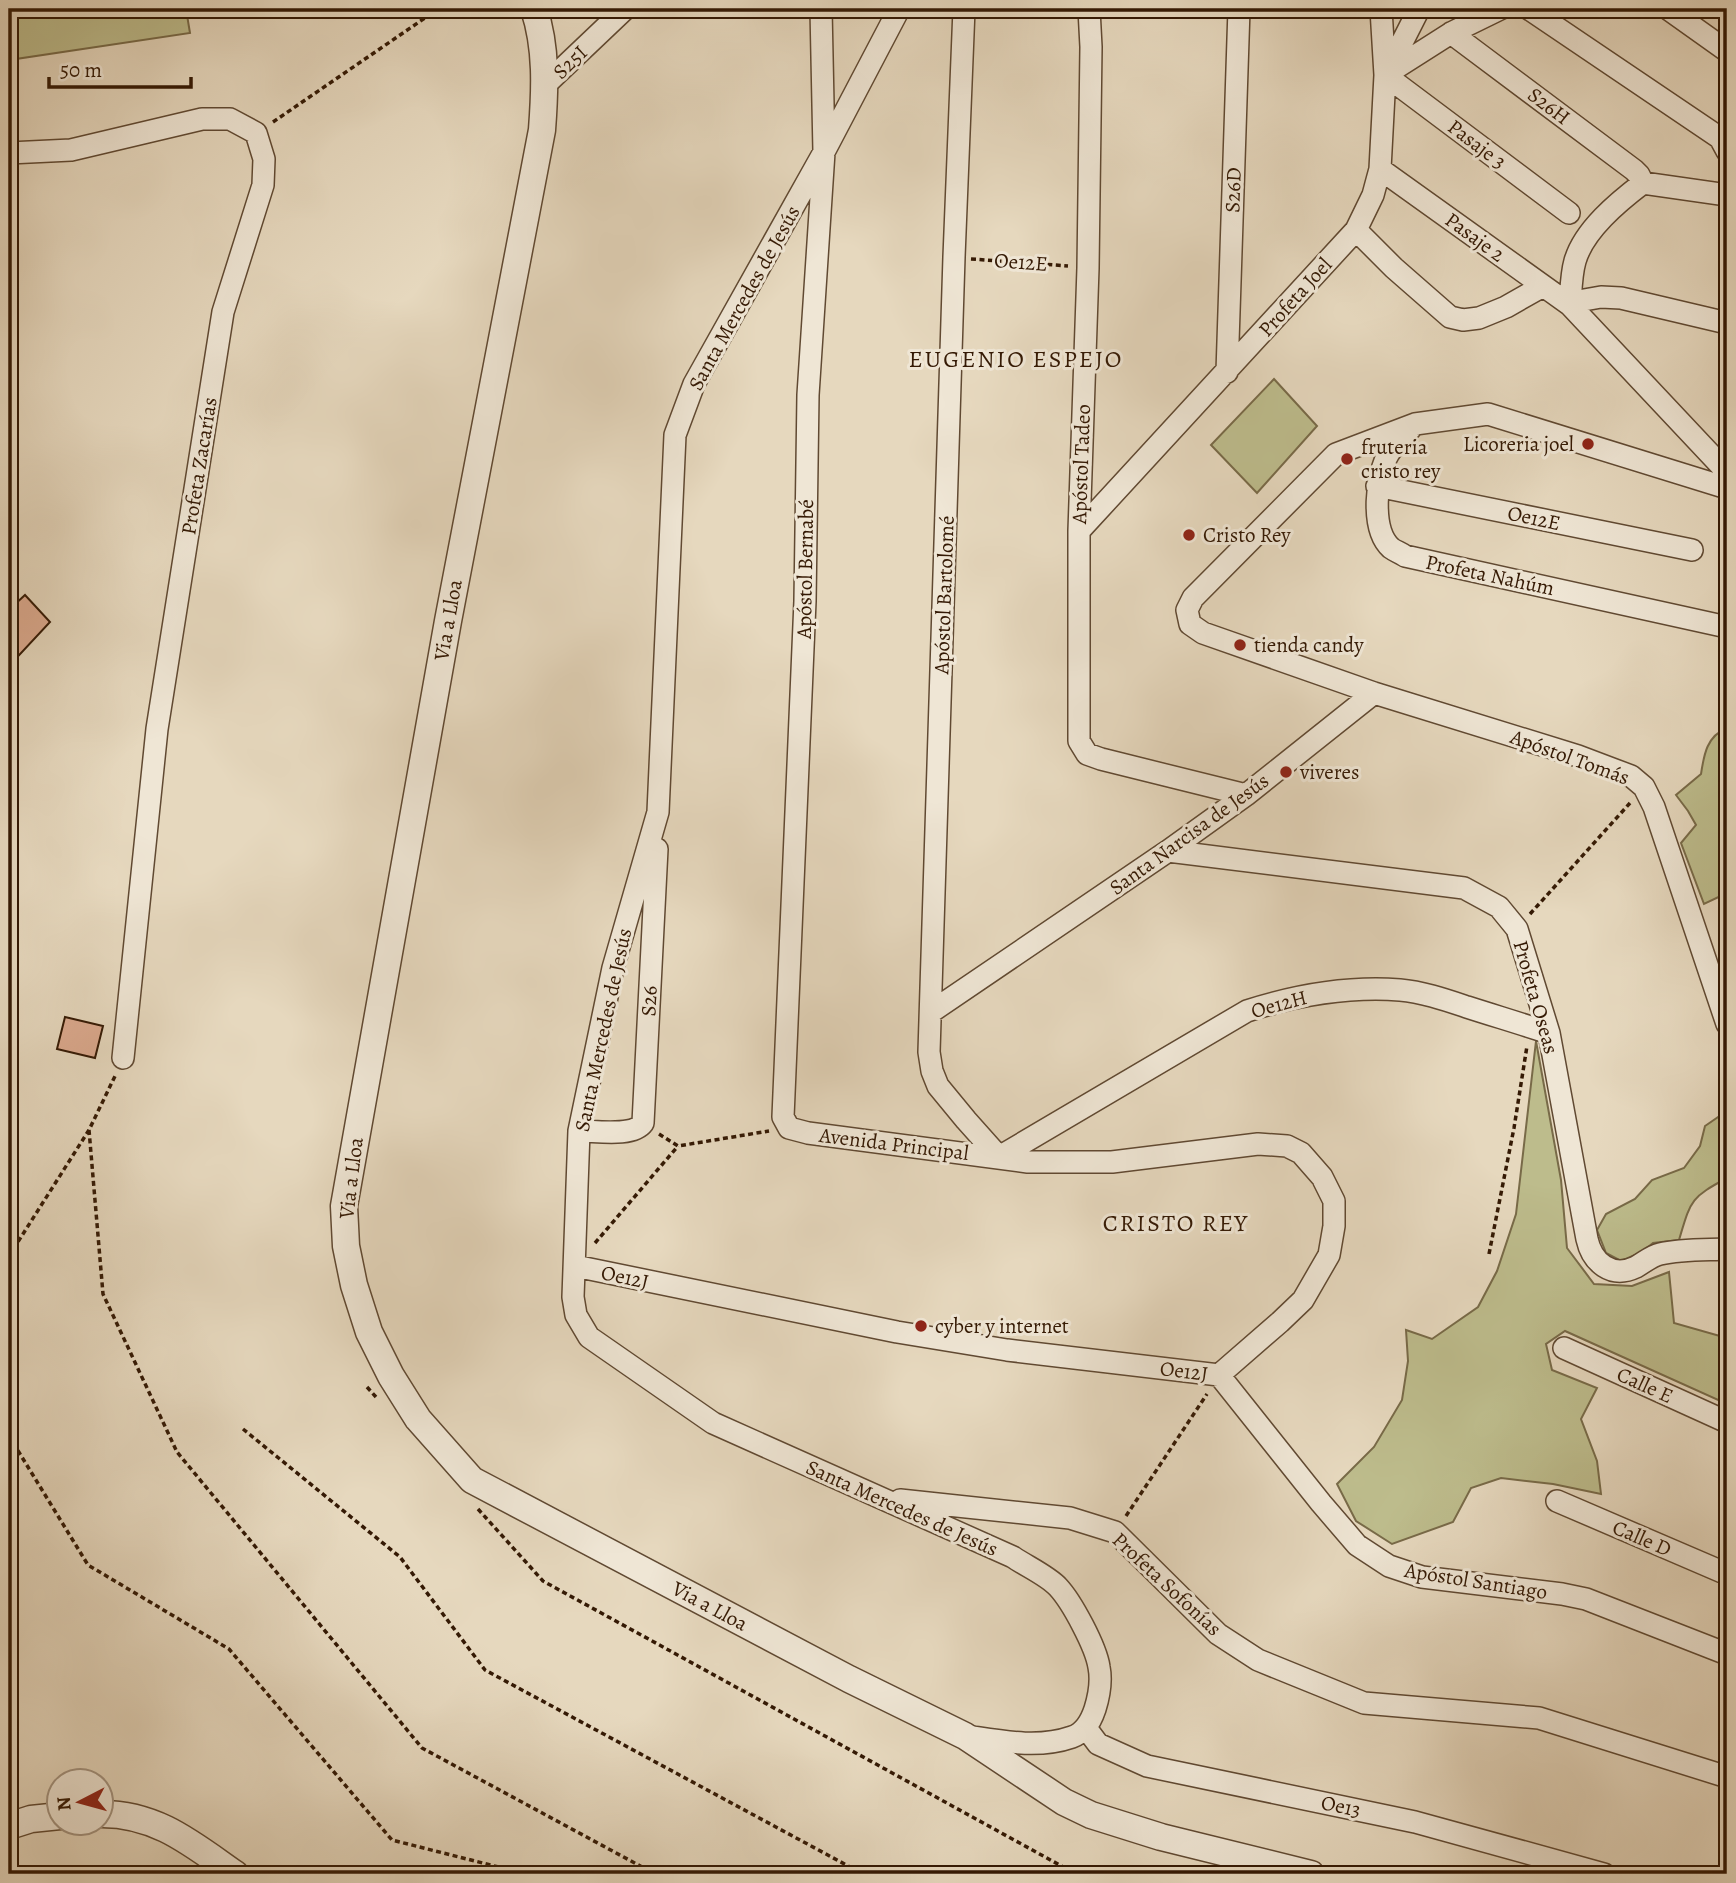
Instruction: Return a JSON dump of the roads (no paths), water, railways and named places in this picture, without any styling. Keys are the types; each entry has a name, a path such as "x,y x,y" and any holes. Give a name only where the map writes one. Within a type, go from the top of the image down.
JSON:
{"street":[{"name":"Via a Lloa","path":"534,9 539,23 545,85 542,130 447,621 344,1206 346,1246 354,1285 369,1332 391,1376 418,1419 471,1480 849,1679 965,1736 1064,1802 1091,1815 1161,1837 1311,1874"},
{"name":"S25I","path":"545,85 625,9"},
{"name":"Apóstol Bernabé","path":"789,1128 783,1118 783,1099 805,601 808,395 824,152 821,9"},
{"name":"Santa Mercedes de Jesús","path":"899,9 824,152 694,384 675,435 658,812 613,968 579,1131 573,1297 576,1315 589,1337 713,1423 1013,1558 1057,1586 1075,1613 1099,1666 1100,1692 1086,1728"},
{"name":"Apóstol Bartolomé","path":"964,9 929,1052 932,1072 938,1086 999,1157"},
{"name":"Apóstol Tadeo","path":"1089,9 1091,47 1088,268 1079,531 1079,741 1087,754 1101,759 1245,795"},
{"name":"S26D","path":"1227,372 1239,9"},
{"name":"Profeta Joel","path":"1079,531 1356,230 1373,194 1380,169 1385,75 1381,9"},
{"path":"1385,75 1419,9"},
{"path":"1385,75 1451,33 1500,9"},
{"path":"1529,9 1720,138 1727,151"},
{"path":"1668,9 1727,51"},
{"name":"S26H","path":"1451,33 1634,170 1643,183"},
{"name":"Pasaje 3","path":"1385,75 1569,213"},
{"name":"Profeta Zacarías","path":"9,153 72,150 202,119 230,119 256,133 264,159 263,185 223,312 157,729 123,1058"},
{"name":"Pasaje 2","path":"1380,169 1570,305"},
{"path":"1727,195 1643,183 1617,203 1582,246 1575,261 1570,305 1727,472"},
{"path":"1356,230 1450,317 1463,320 1479,318 1544,286"},
{"path":"1570,305 1601,297 1621,298 1727,323"},
{"path":"1374,693 1203,633 1190,624 1188,610 1193,598 1336,454 1415,424 1488,414 1727,488"},
{"name":"Profeta Nahúm","path":"1415,424 1389,454 1377,486 1381,530 1389,547 1405,556 1727,627"},
{"name":"Oe12E","path":"1377,486 1692,550"},
{"name":"Santa Narcisa de Jesús","path":"931,1012 1168,851 1245,795 1374,693"},
{"name":"Apóstol Tomás","path":"1374,693 1578,756 1631,776 1644,787 1654,807 1727,1024"},
{"name":"S26","path":"579,1131 629,1132 638,1129 643,1123 658,812"},
{"name":"Profeta Oseas","path":"1168,851 1464,888 1499,907 1517,929 1589,1250 1604,1266 1626,1270 1661,1254 1727,1249"},
{"name":"Oe12H","path":"999,1157 1247,1010 1283,999 1340,990 1402,990 1540,1030"},
{"name":"Avenida Principal","path":"789,1128 808,1133 999,1157"},
{"name":"Oe12J","path":"575,1266 897,1332 1007,1350 1219,1375 1303,1300 1329,1255 1334,1226 1334,1201 1322,1177 1301,1153 1287,1146 1258,1144 1112,1162 1028,1162 999,1157"},
{"name":"Calle E","path":"1564,1348 1727,1422"},
{"name":"Apóstol Santiago","path":"1219,1375 1357,1545 1389,1566 1422,1577 1562,1594 1586,1600 1727,1654"},
{"name":"Profeta Sofonías","path":"881,1498 1070,1518 1115,1532 1218,1634 1258,1660 1364,1703 1539,1718 1727,1775"},
{"name":"Calle D","path":"1557,1501 1727,1574"},
{"path":"965,1736 1039,1743 1074,1737 1086,1728"},
{"name":"Oe13","path":"1086,1728 1098,1744 1147,1766 1415,1822 1604,1874"},
{"path":"116,1816 153,1822 189,1842 235,1874"},
{"path":"9,1826 46,1817"}],"place":[{"name":"Licoreria joel","path":"1588,444"},
{"name":"fruteria cristo rey","path":"1347,459"},
{"name":"Cristo Rey","path":"1189,535"},
{"name":"tienda candy","path":"1240,645"},
{"name":"viveres","path":"1286,772"},
{"name":"cyber y internet","path":"921,1326"}],"district":[{"name":"EUGENIO ESPEJO","path":"1016,359"},
{"name":"CRISTO REY","path":"1176,1223"}]}
